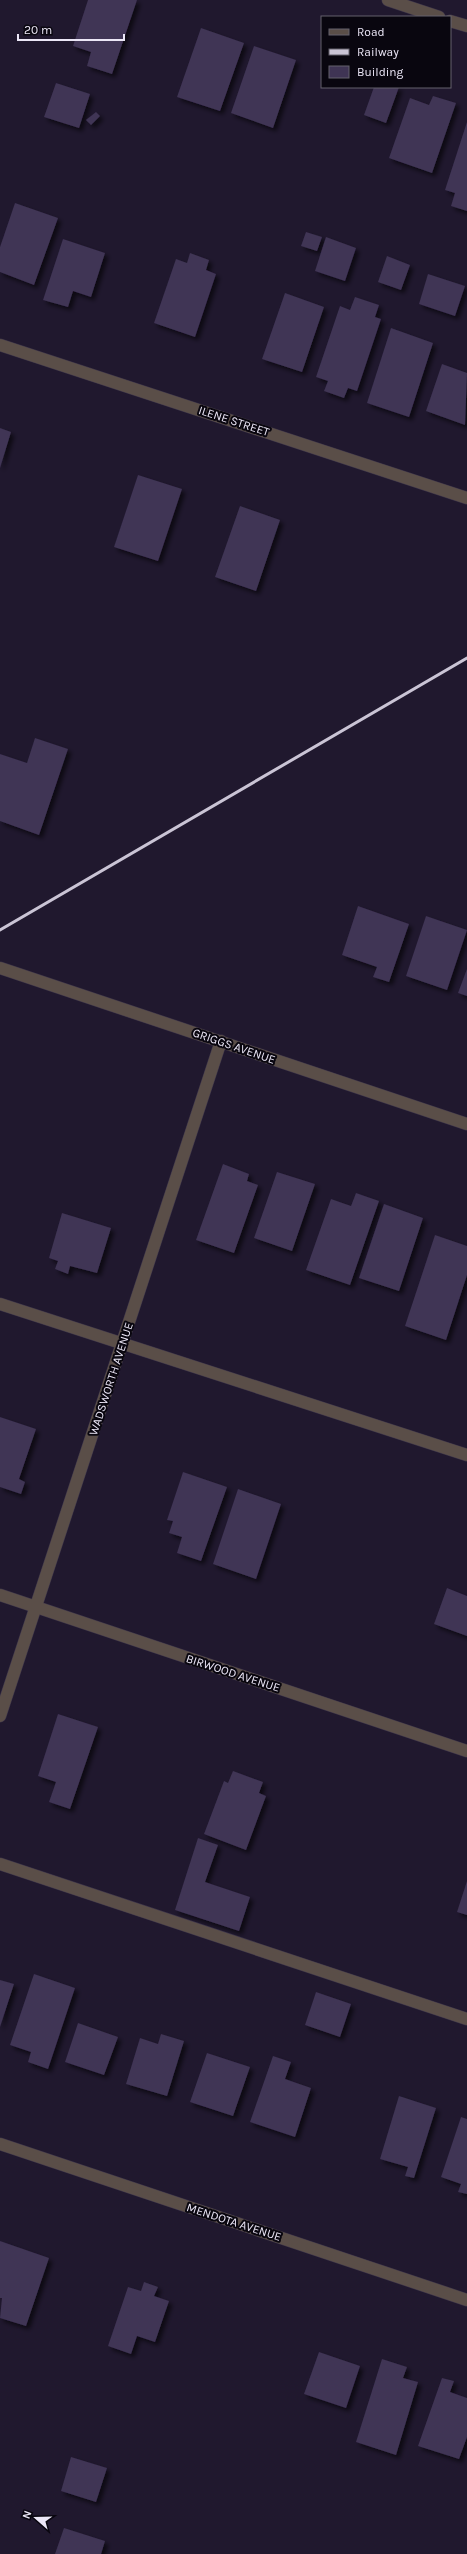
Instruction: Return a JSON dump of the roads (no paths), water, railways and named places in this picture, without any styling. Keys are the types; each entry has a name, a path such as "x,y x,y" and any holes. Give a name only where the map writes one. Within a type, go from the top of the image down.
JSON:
{"street":[{"path":"388,0 436,16"},
{"path":"451,20 467,26"},
{"name":"ILENE STREET","path":"0,345 467,498"},
{"name":"GRIGGS AVENUE","path":"0,968 467,1124"},
{"name":"WADSWORTH AVENUE","path":"0,1716 221,1041"},
{"path":"0,1304 467,1456"},
{"name":"BIRWOOD AVENUE","path":"0,1595 467,1751"},
{"path":"0,1864 467,2019"},
{"name":"MENDOTA AVENUE","path":"0,2144 467,2300"}],"railway":[{"path":"0,930 467,658"}]}
